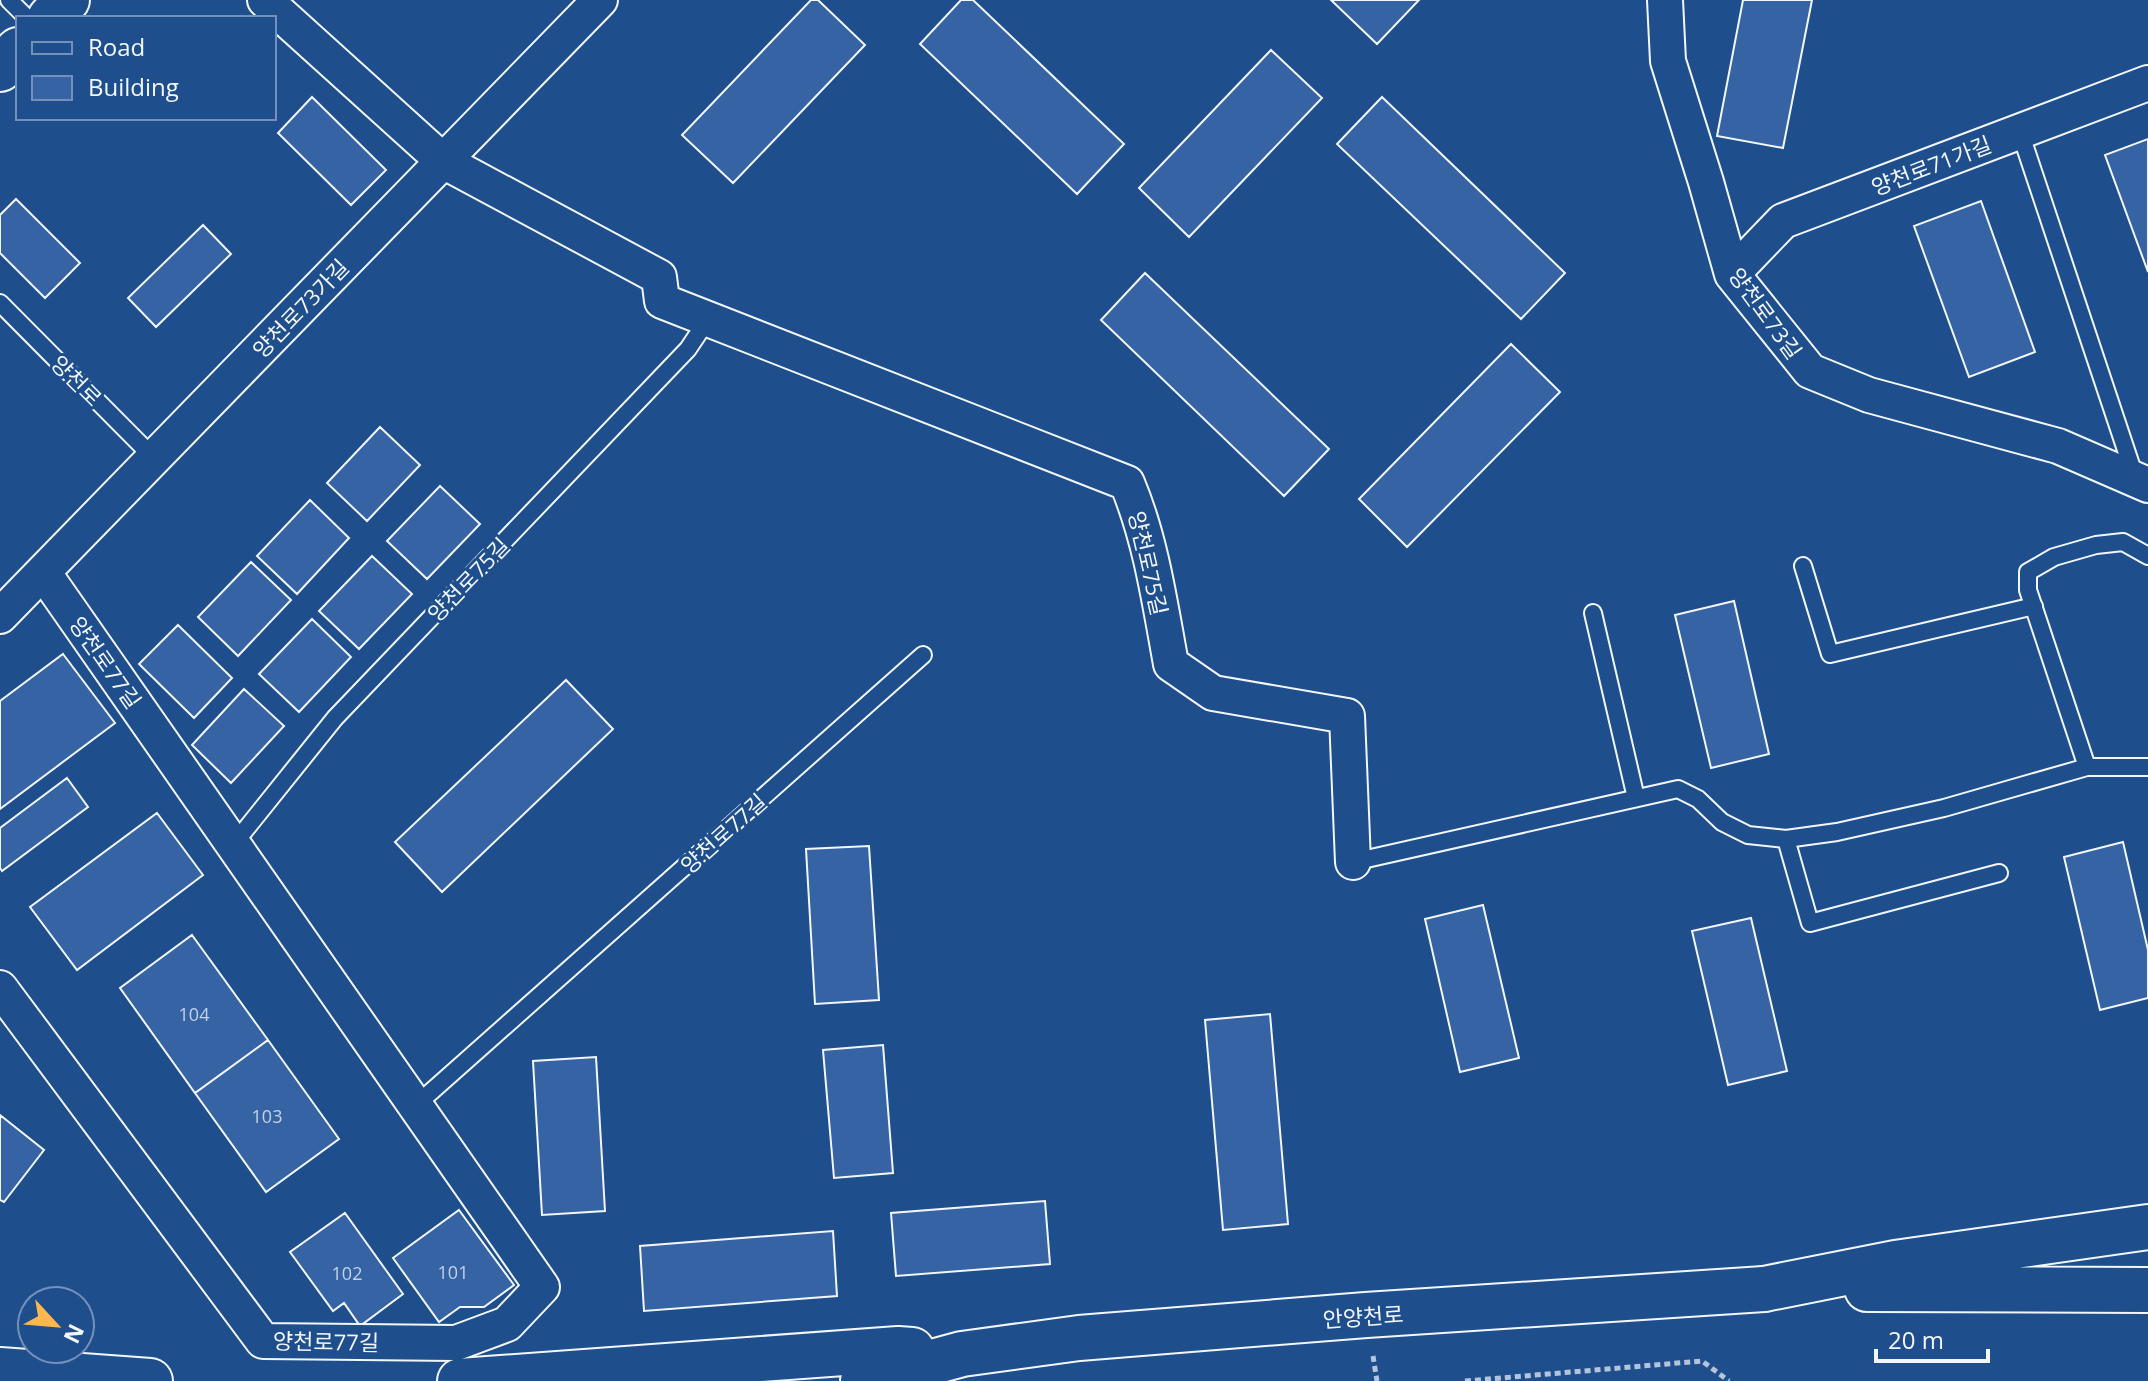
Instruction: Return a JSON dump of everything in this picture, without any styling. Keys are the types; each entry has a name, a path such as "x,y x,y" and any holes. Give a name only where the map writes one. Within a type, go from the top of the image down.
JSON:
{"main road":[{"path":"52,16 67,0"},
{"path":"0,69 16,52"},
{"path":"1764,1289 1895,1263 2148,1227"},
{"path":"1764,1289 2148,1290"},
{"name":"안양천로","path":"863,1381 962,1354 1095,1337 1366,1315 1764,1289"},
{"name":"안양천로","path":"460,1381 898,1349 962,1354"},
{"path":"0,1370 150,1381"}],"street":[{"name":"양천로75길","path":"265,0 443,161 659,277 662,301 1127,483 1138,509 1171,664 1213,693 1347,716 1353,862"},
{"name":"양천로73가길","path":"0,616 600,0"},
{"name":"양천로73길","path":"1665,0 1668,61 1732,274 1810,371 1869,395 2058,446 2142,482"},
{"name":"양천로71가길","path":"1732,274 1783,221 2148,83"},
{"name":"양천로77길","path":"0,988 263,1341 456,1343 507,1324 542,1287 43,572"}],"lane":[{"path":"9,0 25,16"},
{"path":"2020,132 2142,482"},
{"name":"양천로","path":"0,303 154,458"},
{"name":"양천로75길","path":"233,845 335,718 688,349 708,319"},
{"path":"2087,767 2028,590 2028,572 2054,557 2096,545 2123,542 2148,556"},
{"path":"1803,566 1830,654 2034,606"},
{"path":"1593,613 1636,798"},
{"name":"양천로77길","path":"415,1106 923,655"},
{"path":"1353,862 1678,789 1698,799 1722,822 1748,835 1786,839 1837,832 1944,808 2087,767 2148,767"},
{"path":"1786,839 1810,923 1999,873"}],"path":[{"path":"1465,1381 1702,1361 1729,1381"}],"building":[{"path":"811,0 818,0 865,45 733,183 682,135"},
{"path":"961,0 973,0 1124,144 1077,194 920,44"},
{"path":"1331,0 1419,0 1377,44"},
{"path":"1743,0 1812,0 1783,148 1717,136"},
{"path":"1271,50 1322,98 1189,237 1139,188"},
{"path":"312,97 386,170 351,205 278,133"},
{"path":"1382,97 1565,273 1521,319 1337,144"},
{"path":"2148,139 2148,272 2105,155"},
{"path":"16,199 80,263 45,298 0,253 0,215"},
{"path":"1981,201 2035,352 1969,377 1914,226"},
{"path":"203,225 231,254 156,327 128,298"},
{"path":"1145,273 1329,449 1284,496 1101,320"},
{"path":"1511,344 1560,392 1407,547 1359,499"},
{"path":"380,427 420,465 367,521 327,483"},
{"path":"440,486 480,524 427,579 387,541"},
{"path":"310,500 349,538 297,594 257,556"},
{"path":"372,556 412,594 359,649 319,611"},
{"path":"251,562 291,600 238,656 198,617"},
{"path":"1734,601 1769,754 1711,768 1675,615"},
{"path":"312,619 351,657 299,712 259,674"},
{"path":"178,625 232,678 194,718 139,664"},
{"path":"63,654 115,723 0,809 0,701"},
{"path":"566,680 613,729 442,892 395,842"},
{"path":"244,689 284,726 231,783 192,745"},
{"path":"67,778 88,807 2,871 0,828"},
{"path":"157,813 203,875 77,970 30,907"},
{"path":"2123,842 2148,950 2148,998 2100,1010 2064,857"},
{"path":"869,846 879,1000 815,1004 806,849"},
{"path":"1483,905 1519,1058 1460,1072 1425,919"},
{"path":"1751,918 1787,1071 1728,1085 1692,931"},
{"path":"192,935 268,1040 195,1093 120,988"},
{"path":"1270,1014 1288,1224 1223,1230 1205,1020"},
{"path":"268,1040 339,1139 266,1192 195,1093"},
{"path":"883,1045 893,1173 834,1178 823,1050"},
{"path":"596,1057 605,1211 542,1215 533,1061"},
{"path":"0,1115 44,1150 4,1202 0,1200"},
{"path":"1045,1201 1050,1264 896,1276 891,1213"},
{"path":"459,1210 514,1285 484,1307 460,1307 439,1322 393,1258"},
{"path":"345,1213 403,1294 360,1326 344,1303 333,1311 290,1252"},
{"path":"833,1231 837,1296 644,1311 640,1246"}]}
